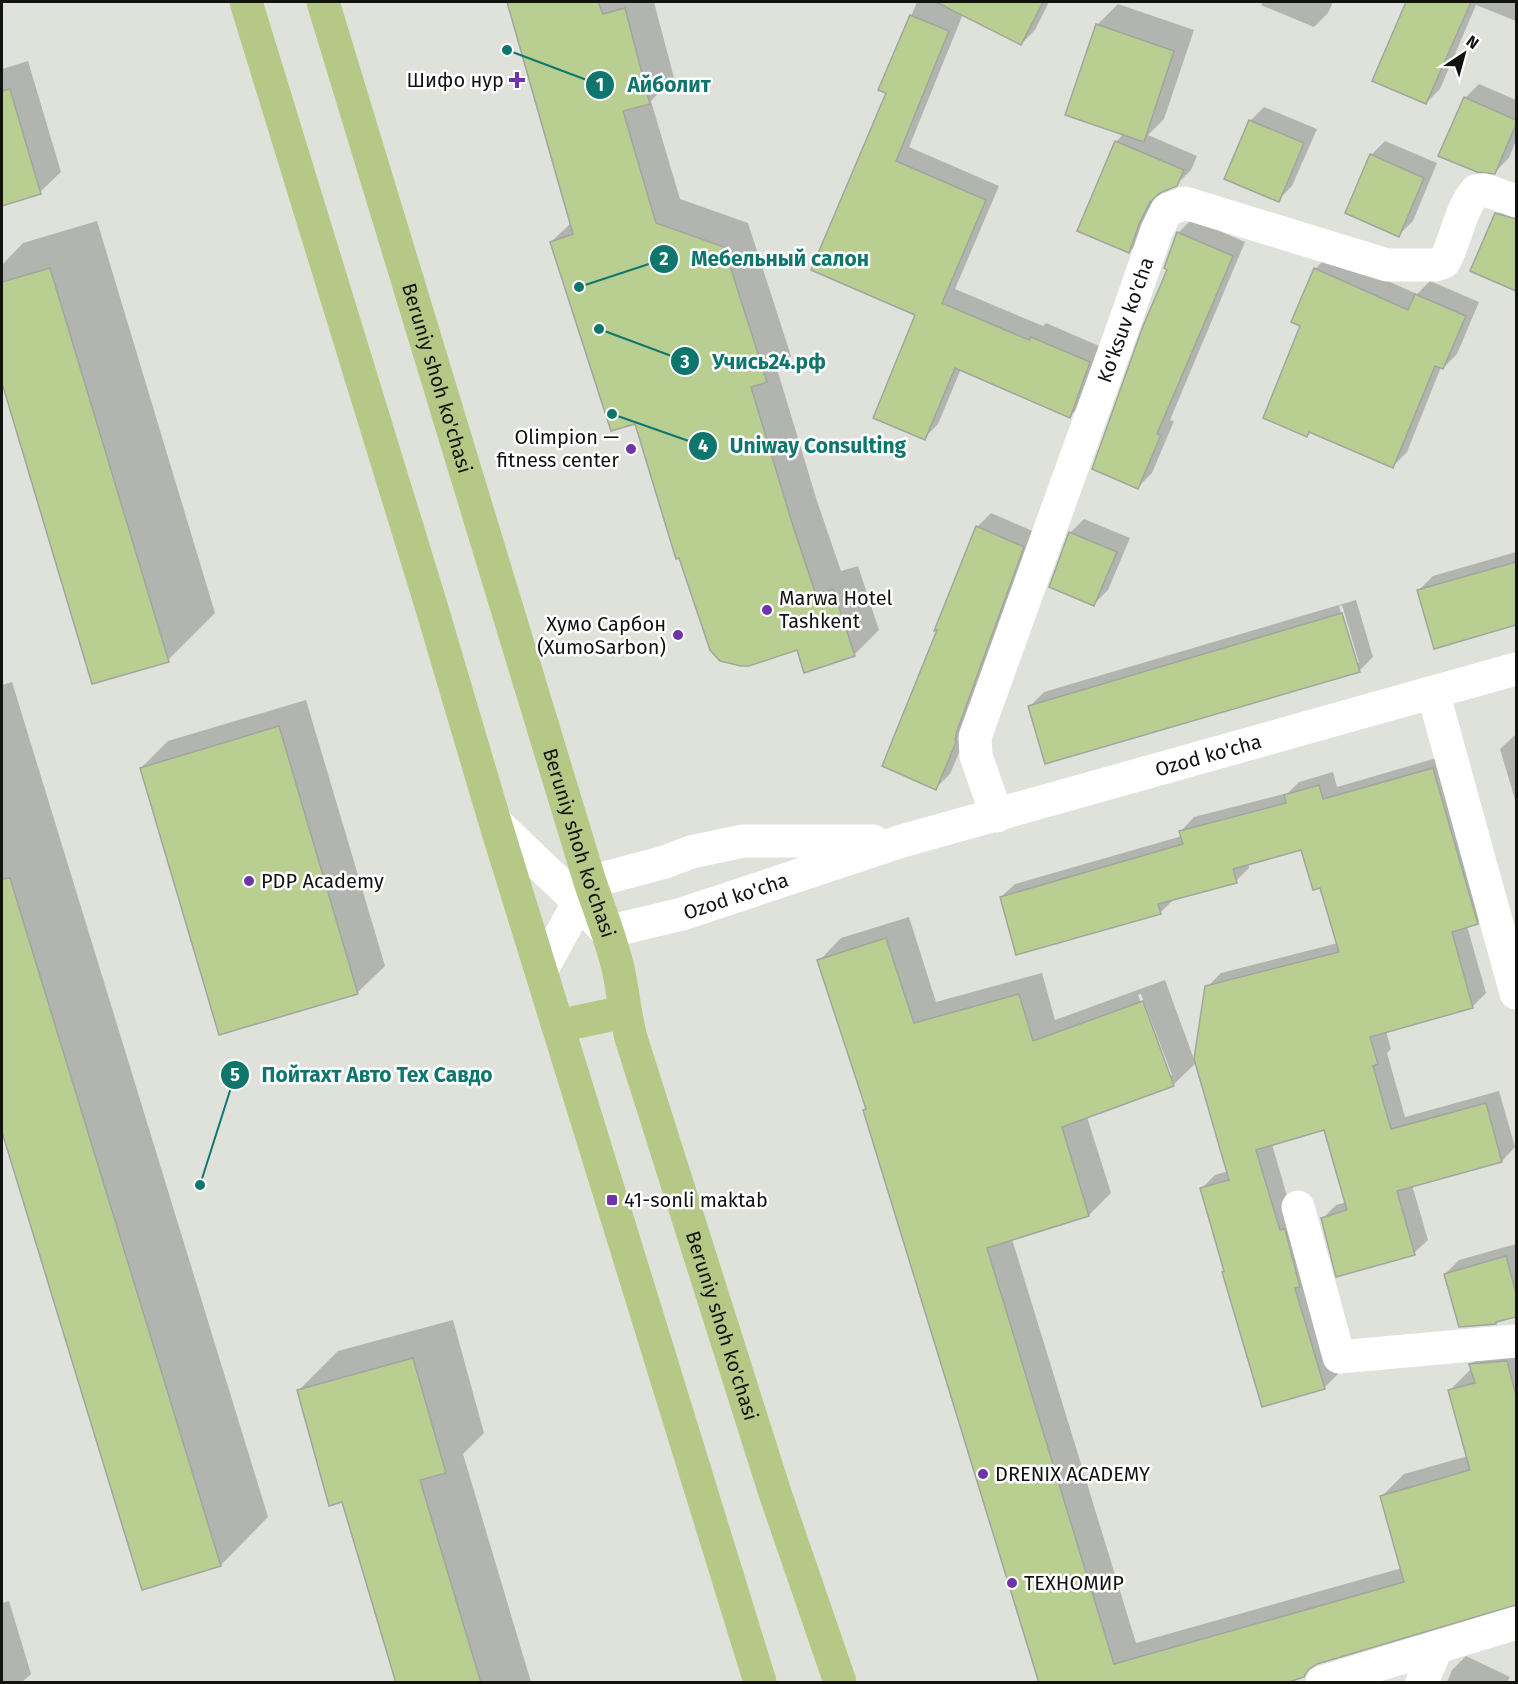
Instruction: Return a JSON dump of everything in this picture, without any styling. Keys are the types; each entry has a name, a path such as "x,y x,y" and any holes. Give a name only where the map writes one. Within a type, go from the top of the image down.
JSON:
{"main road":[{"path":"246,2 760,1683"},
{"name":"Beruniy shoh ko'chasi","path":"323,2 585,893 607,932 618,969 624,1012 775,1493 840,1683"},
{"path":"558,1026 624,1012"}],"street":[{"name":"Ko'ksuv ko'cha","path":"997,816 976,756 975,737 1157,230 1167,210 1185,203 1387,265 1435,266 1444,262 1468,201 1476,191 1485,190 1516,201"},
{"name":"Ozod ko'cha","path":"607,932 682,914 902,841 1516,669"},
{"path":"1433,692 1516,993"},
{"path":"495,822 585,893 541,971"},
{"name":"Ozod ko'cha","path":"585,893 691,852 743,842 902,841"},
{"path":"1298,1207 1339,1357 1516,1341"},
{"path":"1322,1683 1516,1623"},
{"path":"1422,1683 1436,1649"}],"building":[{"path":"507,2 598,2 603,14 625,8 650,104 623,111 656,223 724,247 767,382 751,387 793,526 816,595 833,589 855,656 804,673 797,650 749,666 741,666 720,661 710,650 679,558 676,559 635,424 611,431 550,242 573,234"},
{"path":"936,2 1043,2 1021,45"},
{"path":"1406,2 1471,2 1426,104 1372,81"},
{"path":"910,15 949,31 896,161 986,200 942,303 1029,340 1031,337 1090,362 1070,418 955,368 925,440 873,418 915,315 811,270 886,93 878,90"},
{"path":"1096,24 1174,51 1144,142 1065,115"},
{"path":"10,89 41,194 2,206 2,91"},
{"path":"1464,97 1516,120 1495,174 1477,172 1438,156"},
{"path":"1249,120 1304,143 1279,202 1224,179"},
{"path":"1115,141 1184,170 1177,186 1160,193 1150,202 1129,253 1077,231"},
{"path":"1370,154 1424,178 1399,237 1345,213"},
{"path":"1495,213 1516,219 1516,291 1470,271"},
{"path":"1177,232 1233,256 1157,434 1161,435 1138,489 1092,469 1143,326 1167,270 1164,268"},
{"path":"50,268 169,662 92,684 2,383 2,282"},
{"path":"1314,268 1408,310 1415,294 1466,316 1443,369 1435,366 1393,468 1309,432 1307,437 1263,418 1300,326 1291,322"},
{"path":"976,526 1024,547 957,731 956,742 936,790 882,766"},
{"path":"1069,532 1117,552 1094,606 1049,587"},
{"path":"1516,562 1516,625 1434,649 1417,590"},
{"path":"1342,613 1360,672 1045,764 1028,706"},
{"name":"PDP Academy","path":"279,726 358,994 219,1035 140,768"},
{"path":"1433,768 1478,924 1452,932 1473,1008 1370,1037 1378,1064 1373,1066 1391,1129 1486,1103 1502,1162 1397,1191 1415,1255 1336,1277 1321,1218 1347,1210 1324,1130 1256,1150 1280,1230 1285,1229 1300,1287 1295,1288 1325,1389 1262,1407 1200,1188 1229,1180 1194,1059 1205,986 1339,952 1320,888 1313,890 1301,850 1233,869 1237,883 1158,904 1161,914 1016,955 1000,897 1183,844 1179,831 1286,803 1284,795 1319,785 1323,799"},
{"path":"10,878 221,1566 142,1590 2,1132 2,879"},
{"path":"886,938 914,1023 1019,994 1033,1041 1143,1001 1174,1086 1062,1127 1089,1216 987,1248 1114,1664 1404,1582 1380,1496 1470,1470 1448,1390 1475,1383 1469,1364 1507,1361 1516,1395 1516,1605 1317,1664 1308,1670 1304,1677 1286,1683 1039,1683 863,1110 866,1109 817,960"},
{"path":"1506,1256 1516,1293 1516,1317 1496,1322 1496,1324 1459,1327 1444,1274"},
{"path":"413,1358 446,1473 420,1480 481,1683 396,1683 342,1502 329,1506 297,1390"}],"place":[{"name":"Айболит","path":"507,50"},
{"name":"Шифо нур","path":"517,80"},
{"name":"Мебельный салон","path":"579,287"},
{"name":"Учись24.рф","path":"599,329"},
{"name":"Uniway Consulting","path":"612,414"},
{"name":"Olimpion — fitness center","path":"631,449"},
{"name":"Marwa Hotel Tashkent","path":"767,610"},
{"name":"Хумо Сарбон (XumoSarbon)","path":"678,635"},
{"name":"PDP Academy","path":"249,881"},
{"name":"Пойтахт Авто Тех Савдо","path":"200,1185"},
{"name":"41-sonli maktab","path":"612,1200"},
{"name":"DRENIX ACADEMY","path":"983,1474"},
{"name":"ТЕХНОМИР","path":"1012,1583"}]}
